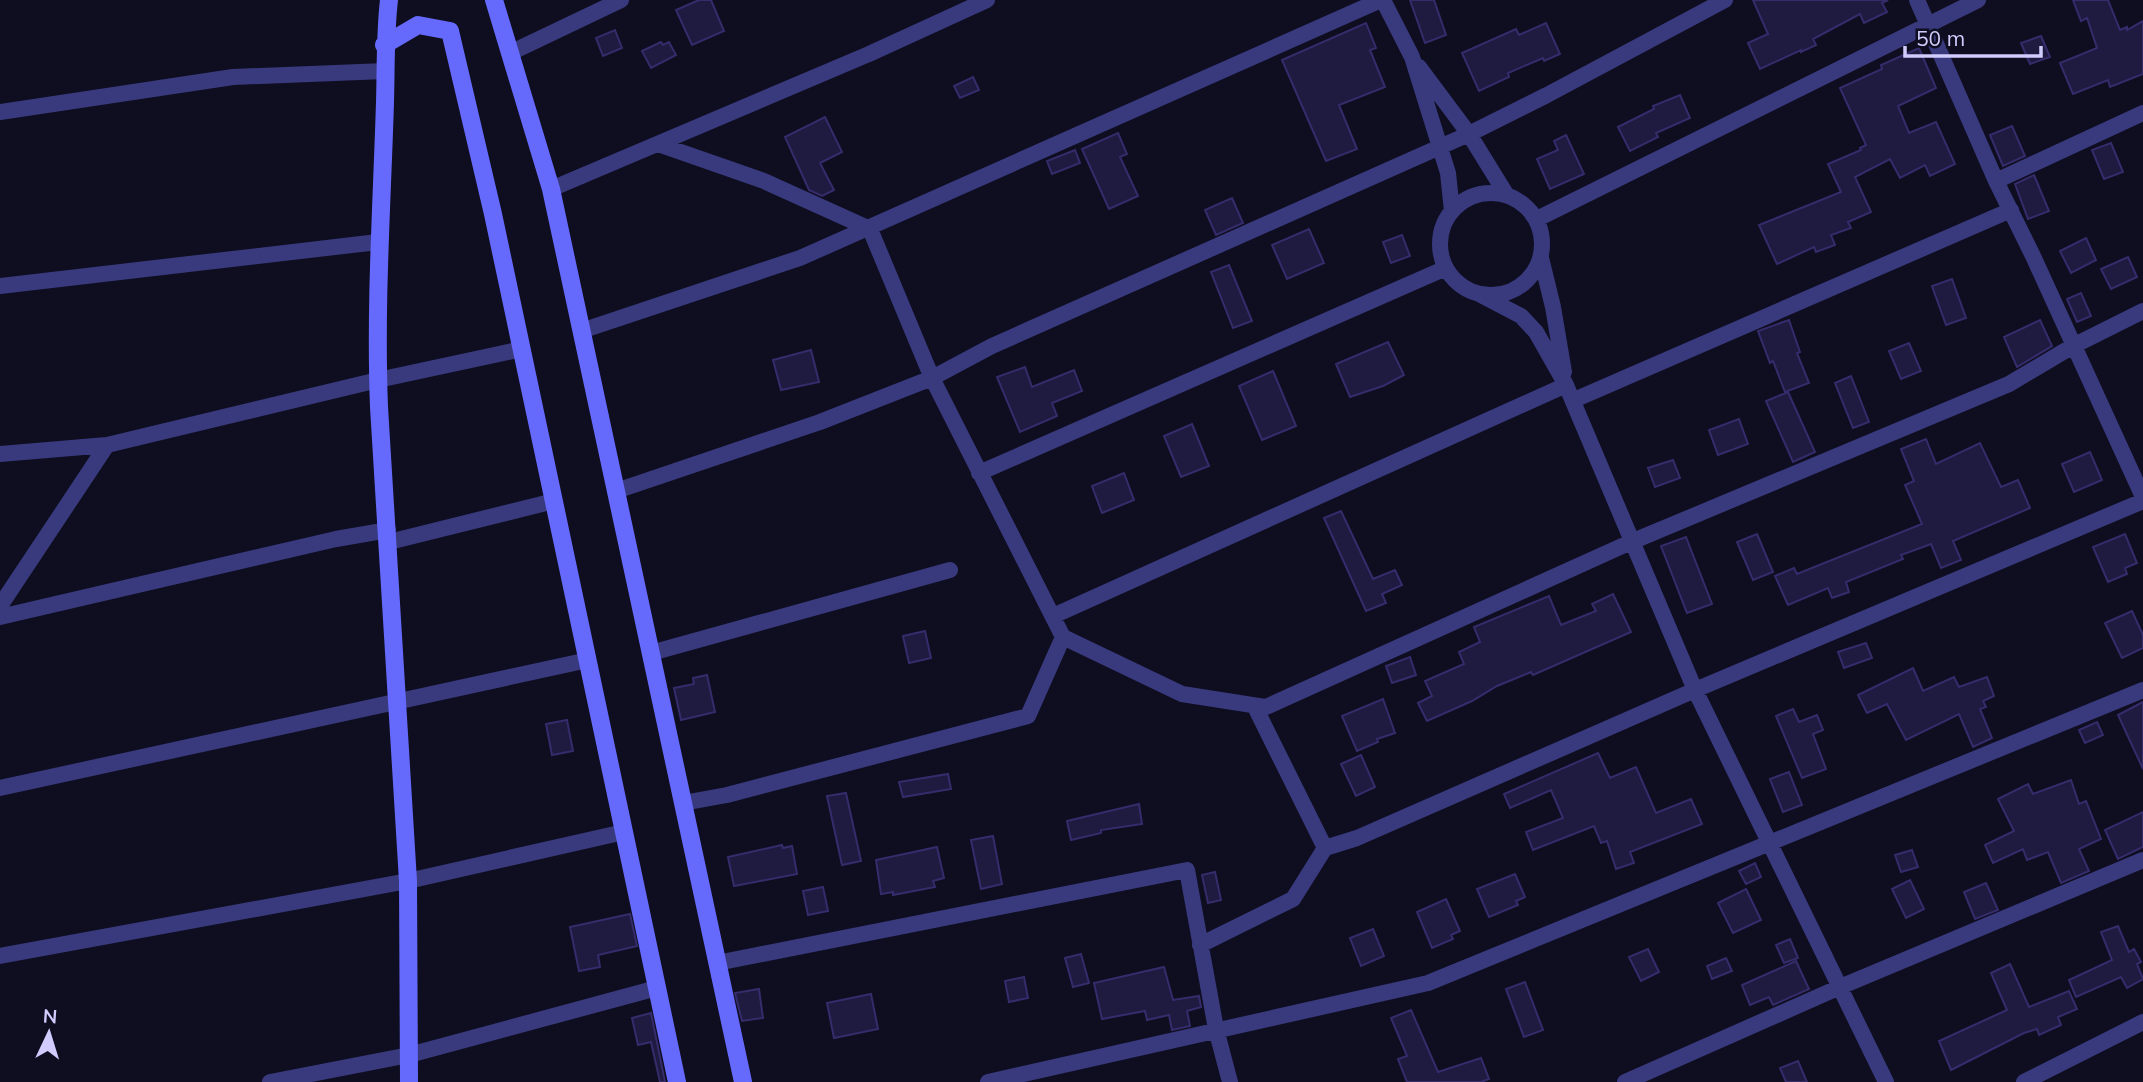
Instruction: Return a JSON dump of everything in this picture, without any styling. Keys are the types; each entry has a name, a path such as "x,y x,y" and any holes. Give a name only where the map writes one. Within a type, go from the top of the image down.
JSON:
{"main road":[{"path":"388,0 384,46 378,380 408,881 409,1082"},
{"path":"494,0 551,190 743,1082"},
{"path":"384,46 418,25 450,31 493,214 677,1082"}],"street":[{"path":"510,53 621,0"},
{"path":"551,190 869,54 987,0"},
{"path":"582,331 800,258 1382,0 1412,57 1469,134 1506,194"},
{"path":"616,491 820,422 932,378 992,346 1439,145 1469,134 1725,0"},
{"path":"1200,945 1293,898 1325,848 1357,838 2143,499 1996,181 1917,0"},
{"path":"1537,219 1978,0"},
{"path":"1412,57 1448,173 1452,211"},
{"path":"0,112 233,77 385,71"},
{"path":"1996,181 2143,113"},
{"path":"658,144 764,181 870,229 932,378 1063,638 1182,694 1265,707"},
{"path":"1570,393 1541,258 1543,238 1537,219 1524,204 1506,194 1486,192 1467,198 1452,211 1442,229 1440,249 1446,268 1459,284 1521,317 1536,332 1570,393 1695,691 1886,1082"},
{"path":"1053,616 1570,393 2011,210"},
{"path":"0,286 379,242"},
{"path":"1477,293 1497,295 1516,289 1532,276 1541,258"},
{"path":"979,473 1446,268"},
{"path":"1325,848 1257,711 1631,542 2009,384 2073,346 2143,311"},
{"path":"0,454 107,444 522,349"},
{"path":"0,606 107,444"},
{"path":"0,617 336,539 388,536 554,501"},
{"path":"651,653 950,570"},
{"path":"683,803 727,795 1028,716 1063,638"},
{"path":"0,788 588,660"},
{"path":"988,1082 1428,983 2143,690"},
{"path":"0,956 408,881 624,832"},
{"path":"1625,1082 1840,987 2143,859"},
{"path":"718,963 1186,870 1216,1029 1230,1082"},
{"path":"270,1082 409,1055 657,988"},
{"path":"2024,1082 2143,1023"}],"building":[{"path":"699,0 711,0 724,31 692,45 676,10"},
{"path":"1410,0 1434,0 1446,35 1425,43"},
{"path":"1753,0 1888,0 1882,3 1887,12 1864,23 1860,14 1813,39 1816,45 1760,69 1748,43 1768,34"},
{"path":"2073,0 2108,0 2120,30 2127,27 2127,30 2143,21 2143,74 2110,87 2108,80 2073,94 2060,63 2097,48 2087,18 2081,21"},
{"path":"1366,23 1376,48 1370,50 1385,87 1339,105 1357,149 1326,161 1282,60"},
{"path":"1546,23 1560,54 1508,73 1509,77 1479,91 1462,53 1516,29 1519,35"},
{"path":"615,30 622,48 603,56 596,38"},
{"path":"2041,36 2050,57 2030,64 2021,43"},
{"path":"661,42 663,45 669,42 676,55 651,68 642,51"},
{"path":"1919,48 1936,88 1898,106 1909,133 1936,122 1955,164 1930,176 1925,165 1900,178 1890,159 1855,177 1871,212 1848,222 1851,228 1831,235 1835,245 1816,252 1814,247 1777,264 1759,225 1841,192 1828,164 1861,150 1860,148 1866,145 1840,88"},
{"path":"973,77 979,90 960,98 954,86"},
{"path":"1680,95 1690,118 1656,133 1658,137 1630,151 1618,127 1654,109 1653,106"},
{"path":"825,117 842,152 820,163 834,190 822,196 809,190 785,137"},
{"path":"2012,126 2025,156 2003,166 1990,135"},
{"path":"1118,133 1127,154 1120,157 1138,196 1109,209 1082,149"},
{"path":"1566,135 1584,174 1550,189 1537,159 1558,150 1554,141"},
{"path":"2111,143 2123,172 2104,179 2092,150"},
{"path":"1075,150 1080,163 1052,174 1047,161"},
{"path":"2034,175 2049,211 2028,219 2015,184"},
{"path":"1232,198 1243,223 1216,235 1205,210"},
{"path":"1309,229 1324,263 1287,279 1272,245"},
{"path":"1402,235 1410,256 1391,263 1383,242"},
{"path":"2086,238 2096,260 2071,273 2060,251"},
{"path":"2128,257 2137,277 2111,289 2101,269"},
{"path":"1229,265 1252,321 1233,328 1211,272"},
{"path":"1952,279 1966,318 1946,325 1932,286"},
{"path":"2081,293 2091,316 2077,322 2067,299"},
{"path":"1789,320 1800,352 1797,353 1809,383 1785,392 1758,331"},
{"path":"2040,320 2052,346 2017,367 2004,337"},
{"path":"1388,342 1404,375 1383,386 1350,397 1336,364"},
{"path":"1909,343 1921,371 1901,379 1889,351"},
{"path":"811,350 819,382 781,390 773,360"},
{"path":"1025,367 1032,387 1074,370 1082,391 1052,403 1057,416 1020,432 997,377"},
{"path":"1273,371 1296,426 1262,440 1239,386"},
{"path":"1851,376 1869,422 1853,428 1835,383"},
{"path":"1788,392 1815,452 1793,462 1766,401"},
{"path":"1739,419 1748,444 1718,455 1709,430"},
{"path":"1192,424 1209,466 1181,477 1164,436"},
{"path":"1926,439 1936,464 1980,443 2001,487 2018,480 2030,508 1953,541 1961,560 1941,568 1931,544 1901,555 1903,559 1846,582 1849,592 1832,598 1828,588 1788,605 1775,576 1794,568 1797,574 1922,524 1905,485 1914,481 1901,449"},
{"path":"2090,452 2102,480 2074,492 2062,464"},
{"path":"1673,460 1680,478 1655,487 1648,468"},
{"path":"1124,473 1134,500 1102,513 1092,486"},
{"path":"1341,511 1373,579 1395,570 1402,585 1382,594 1386,603 1366,611 1324,518"},
{"path":"1757,534 1773,572 1753,580 1737,542"},
{"path":"2125,534 2137,563 2125,568 2127,574 2108,582 2093,547"},
{"path":"1686,537 1712,604 1687,613 1661,546"},
{"path":"1613,594 1631,632 1533,675 1531,672 1497,686 1472,701 1427,721 1418,703 1432,696 1425,681 1464,664 1459,652 1480,642 1474,627 1549,596 1561,625 1596,611 1592,604"},
{"path":"2132,611 2143,635 2143,648 2122,658 2105,623"},
{"path":"925,631 931,658 909,663 903,636"},
{"path":"1866,643 1872,658 1844,668 1838,652"},
{"path":"1410,657 1416,675 1392,683 1386,666"},
{"path":"1913,668 1923,691 1954,677 1959,687 1987,677 1994,696 1983,701 1986,707 1980,709 1992,738 1973,747 1959,714 1906,740 1887,704 1867,713 1858,695"},
{"path":"707,675 715,712 681,720 674,688 694,684 693,678"},
{"path":"1383,699 1395,733 1377,739 1378,742 1357,751 1342,716"},
{"path":"2143,702 2143,769 2118,715"},
{"path":"1793,709 1799,722 1817,715 1823,730 1813,734 1826,769 1802,778 1776,716"},
{"path":"567,720 573,751 552,755 546,724"},
{"path":"2097,722 2103,735 2085,743 2079,730"},
{"path":"1598,753 1610,778 1636,767 1656,813 1691,799 1702,824 1630,852 1634,863 1616,869 1607,841 1601,843 1594,826 1533,850 1526,832 1563,818 1551,790 1510,808 1504,794"},
{"path":"1361,755 1375,787 1356,796 1341,764"},
{"path":"1789,772 1802,805 1783,812 1770,779"},
{"path":"948,774 951,789 903,797 899,782"},
{"path":"2071,780 2079,804 2086,801 2101,839 2079,849 2089,871 2061,883 2048,852 2027,860 2023,849 1993,863 1985,845 2014,831 1998,799 2028,784 2033,794"},
{"path":"846,793 861,861 842,865 827,796"},
{"path":"1139,804 1142,824 1101,830 1101,833 1071,840 1067,821"},
{"path":"2143,812 2143,847 2118,859 2105,830"},
{"path":"993,836 1002,884 981,889 971,840"},
{"path":"782,845 783,848 792,846 797,874 734,886 728,857"},
{"path":"937,847 944,878 933,881 935,887 893,895 893,892 881,894 876,860"},
{"path":"1912,850 1918,867 1901,872 1895,855"},
{"path":"1755,863 1761,877 1746,884 1739,871"},
{"path":"1215,872 1221,900 1208,903 1202,875"},
{"path":"1515,874 1525,897 1516,901 1518,905 1489,917 1477,889"},
{"path":"1910,880 1924,909 1906,918 1892,889"},
{"path":"1986,883 1998,910 1975,919 1964,892"},
{"path":"823,887 828,911 808,915 803,891"},
{"path":"1746,889 1761,920 1733,933 1718,903"},
{"path":"1446,899 1460,931 1451,935 1453,939 1432,948 1417,912"},
{"path":"630,914 637,946 598,955 600,967 579,971 570,927"},
{"path":"2118,926 2129,952 2134,949 2141,962 2137,964 2143,979 2127,988 2121,977 2076,997 2069,980 2112,960 2101,932"},
{"path":"1373,929 1384,956 1361,966 1350,938"},
{"path":"1790,939 1798,958 1784,963 1776,945"},
{"path":"1648,949 1659,972 1641,981 1629,957"},
{"path":"1081,954 1089,983 1073,987 1065,958"},
{"path":"1726,958 1732,971 1712,979 1707,966"},
{"path":"1796,961 1809,989 1773,1005 1769,997 1750,1005 1742,985"},
{"path":"2010,964 2029,1007 2069,991 2077,1009 2058,1017 2061,1025 2039,1035 2037,1029 2024,1033 1951,1070 1939,1041 2007,1010 1991,973"},
{"path":"1164,967 1173,1000 1199,996 1201,1007 1187,1011 1190,1026 1172,1030 1169,1015 1147,1020 1145,1011 1102,1019 1094,983"},
{"path":"1024,977 1028,998 1009,1002 1005,981"},
{"path":"1525,982 1543,1030 1524,1037 1506,989"},
{"path":"759,989 763,1018 742,1021 735,993"},
{"path":"871,994 878,1029 834,1038 827,1003"},
{"path":"1411,1010 1438,1072 1481,1058 1489,1079 1481,1082 1407,1082 1398,1059 1407,1056 1391,1018"},
{"path":"651,1013 665,1082 660,1082 651,1042 638,1045 632,1018"},
{"path":"1798,1061 1807,1082 1786,1082 1780,1068"}]}
